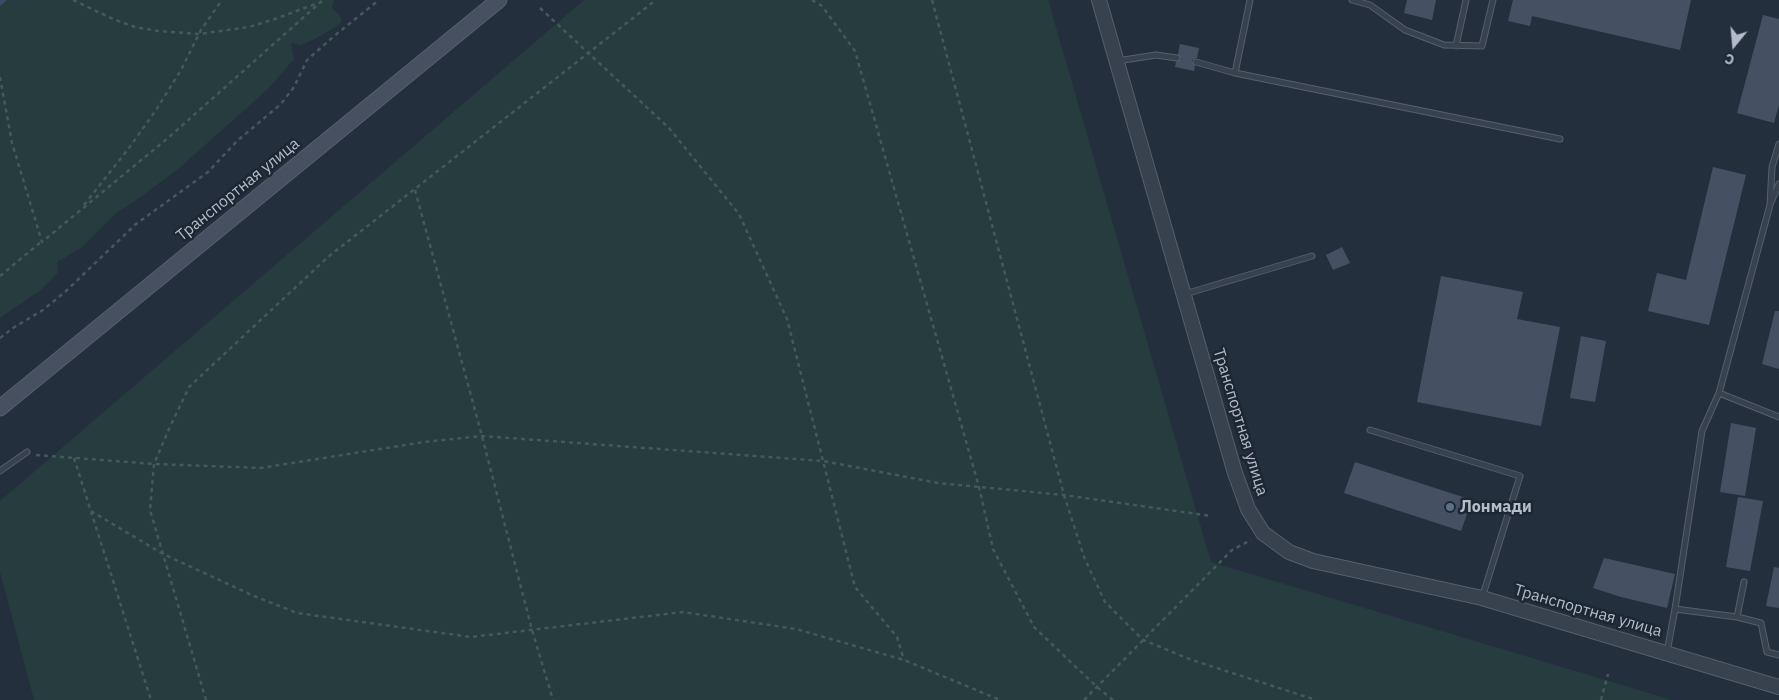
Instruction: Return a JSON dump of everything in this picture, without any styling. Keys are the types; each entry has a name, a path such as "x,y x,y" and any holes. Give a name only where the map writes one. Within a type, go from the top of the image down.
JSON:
{"main road":[{"name":"Транспортная улица","path":"0,408 499,0"}],"street":[{"name":"Транспортная улица","path":"1099,0 1235,473 1248,509 1263,533 1289,552 1313,560 1482,598 1779,687"}],"lane":[{"path":"1235,72 1250,0"},
{"path":"1352,0 1370,5 1405,30 1444,45 1456,46 1482,46 1493,0"},
{"path":"1456,46 1466,0"},
{"path":"1117,61 1156,55 1177,58"},
{"path":"1196,62 1235,72 1560,139"},
{"path":"1770,205 1772,167 1779,144"},
{"path":"1667,652 1702,431 1719,393 1770,205 1779,184"},
{"path":"1185,294 1312,256"},
{"path":"1719,393 1779,417"},
{"path":"1370,430 1520,476 1482,598"},
{"path":"0,471 27,452"},
{"path":"1737,617 1744,582"},
{"path":"1675,609 1737,617 1761,623 1767,652 1779,655"}],"path":[{"path":"73,0 135,27 199,34 249,26 275,19 322,1"},
{"path":"78,212 101,185 156,110 181,70 199,34 222,0"},
{"path":"0,338 43,310 66,291 136,224 208,172 237,141 281,104 294,87 307,60 379,0"},
{"path":"206,700 150,510 154,464 190,387 328,257 656,0"},
{"path":"812,0 822,6 855,51 978,487 993,549 1034,627 1113,700"},
{"path":"932,0 1064,495 1084,557 1105,602 1144,640 1192,660 1316,700"},
{"path":"0,276 168,138 322,1"},
{"path":"540,8 669,128 739,214 787,319 855,586 897,637 904,660"},
{"path":"0,77 12,143 42,242"},
{"path":"414,189 482,436 532,630 553,700"},
{"path":"27,452 36,455 154,464 261,468 424,442 482,436 823,462 938,483 1064,495 1211,516"},
{"path":"74,458 151,700"},
{"path":"91,510 163,554 296,613 471,637 683,612 796,629 904,660 1000,700"},
{"path":"1084,700 1232,550 1263,533"},
{"path":"1601,700 1608,674"}],"green space":[{"path":"0,0 334,0 332,8 342,18 340,24 317,38 301,45 291,43 294,59 268,89 177,170 117,212 81,248 57,262 58,272 42,289 0,318"},
{"path":"584,0 1048,0 1211,562 1672,700 34,700 0,572 0,501"}],"building":[{"path":"1407,0 1436,0 1432,20 1404,13"},
{"path":"1513,0 1691,0 1680,50 1532,16 1530,26 1508,21"},
{"path":"1763,15 1779,19 1779,105 1774,123 1737,113"},
{"path":"1180,44 1199,48 1197,58 1192,61 1195,66 1194,71 1175,67 1176,62 1181,59 1178,54"},
{"path":"1713,167 1746,175 1709,325 1648,311 1657,273 1686,280"},
{"path":"1342,247 1350,263 1333,270 1326,255"},
{"path":"1441,276 1523,292 1517,319 1560,327 1541,426 1417,402"},
{"path":"1775,311 1779,311 1779,369 1762,364"},
{"path":"1581,336 1606,341 1595,402 1570,398"},
{"path":"1731,423 1756,428 1745,496 1720,492"},
{"path":"1355,462 1472,500 1461,531 1344,493"},
{"path":"1738,497 1763,501 1750,571 1726,567"},
{"path":"1604,558 1675,574 1667,608 1593,588"},
{"path":"1774,567 1779,568 1779,608 1766,606"}],"waterway":[{"path":"0,3 4,0"}],"place":[{"name":"Лонмади","path":"1450,507"}]}
